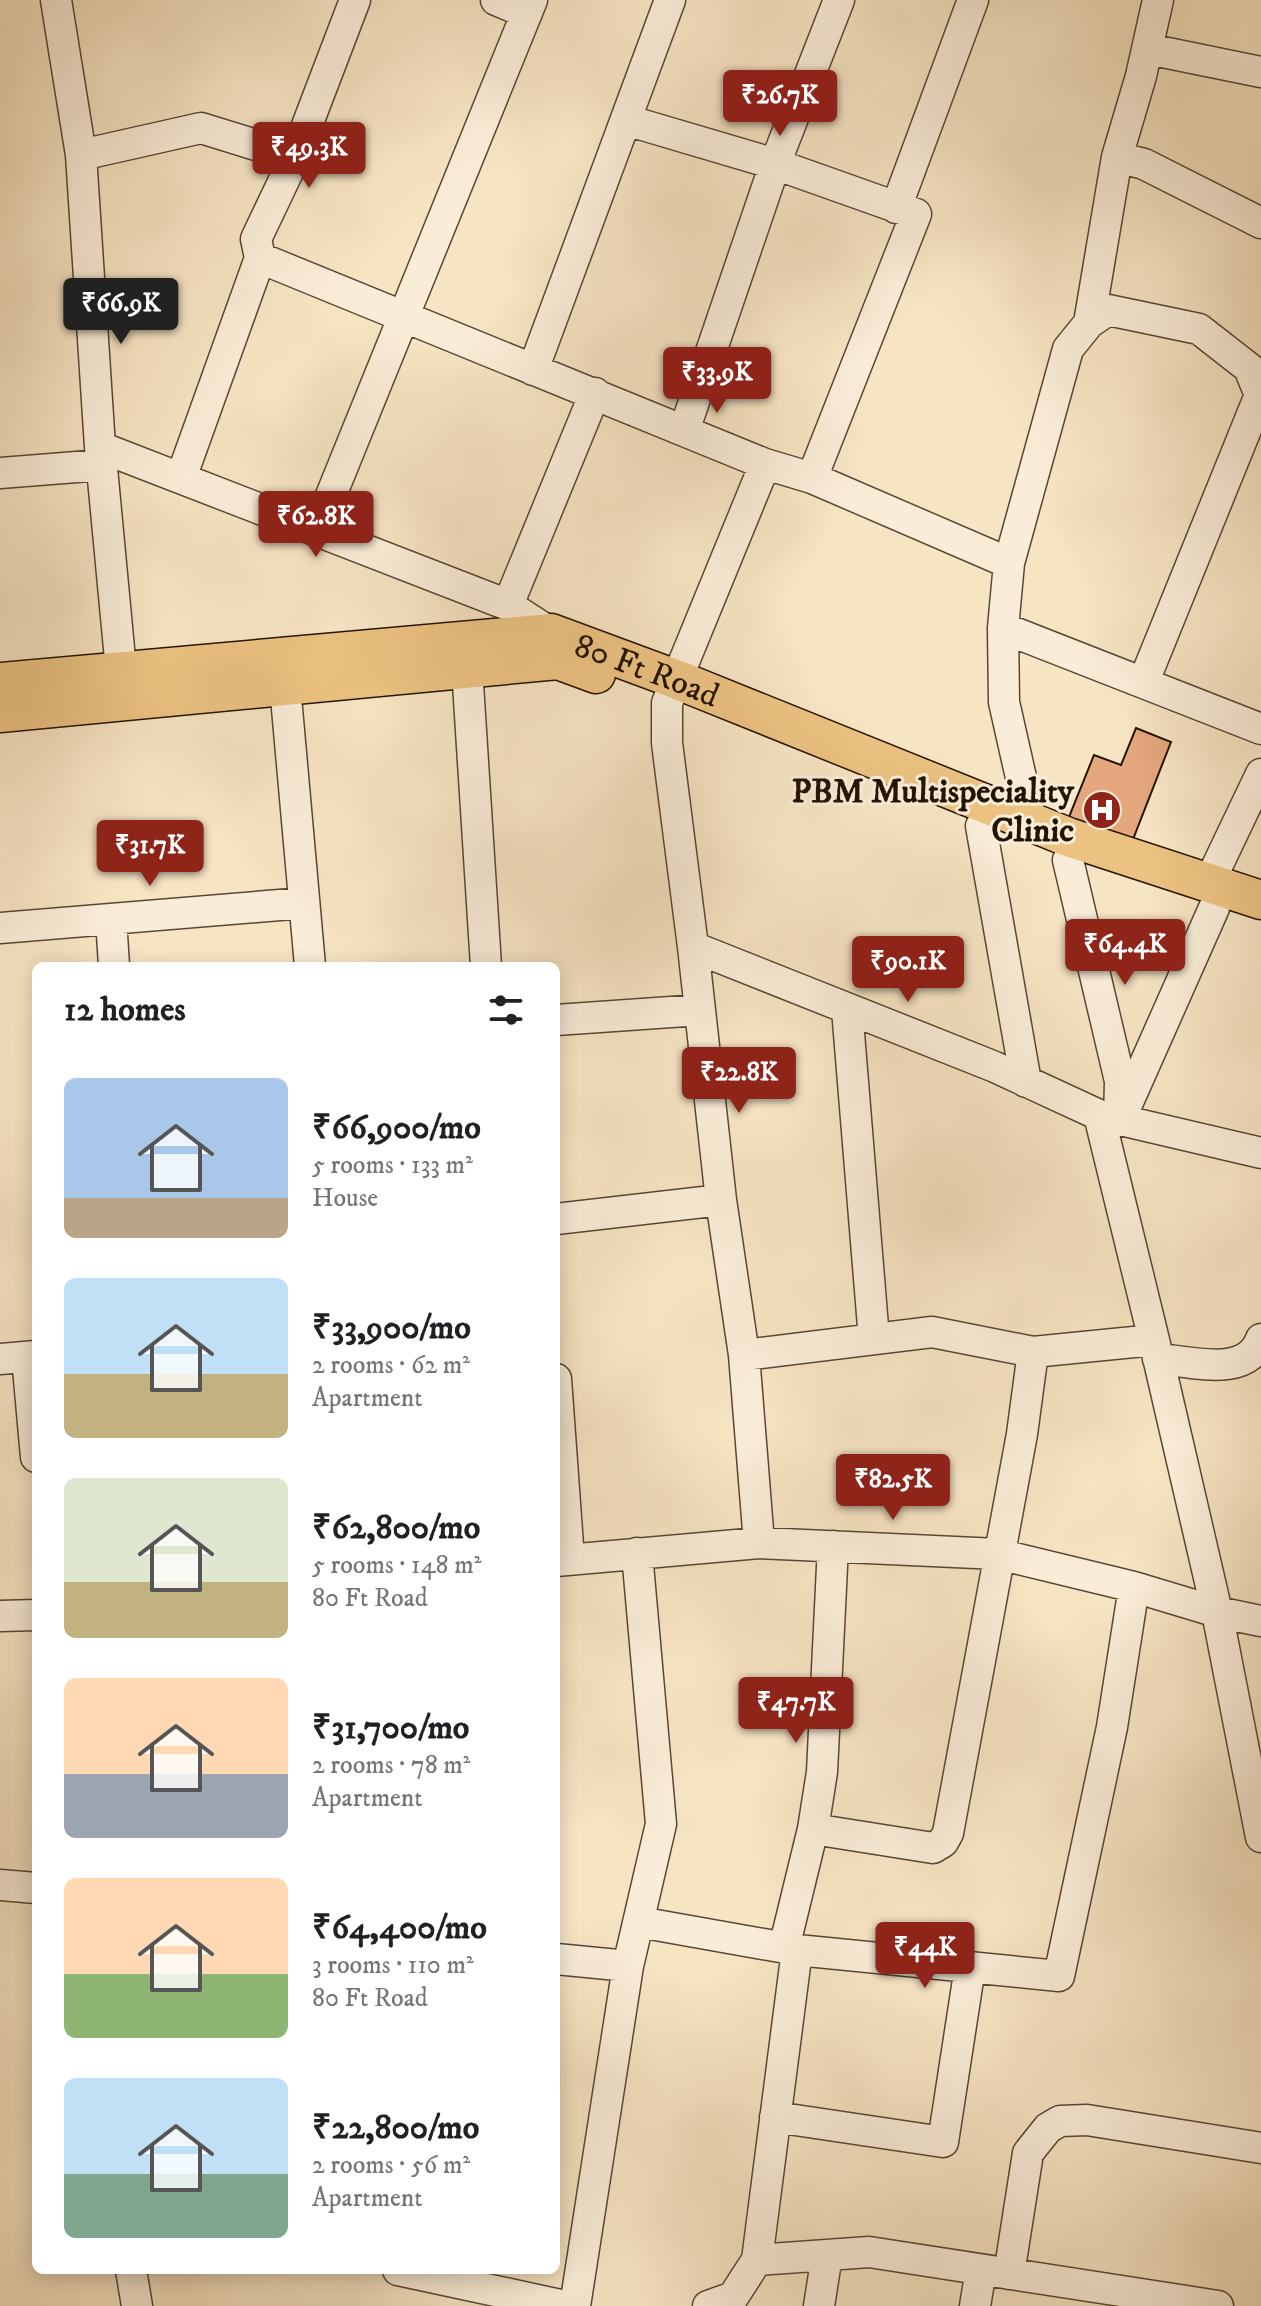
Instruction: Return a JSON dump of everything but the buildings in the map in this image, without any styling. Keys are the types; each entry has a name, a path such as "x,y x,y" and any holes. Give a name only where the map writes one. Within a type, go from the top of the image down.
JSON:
{"main road":[{"name":"80 Ft Road","path":"0,713 123,686 551,633 672,691 981,826 1068,860 1212,895 1261,900"},
{"name":"80 Ft Road","path":"0,682 285,686 558,660 672,691 1031,822 1212,895 1261,923"}],"street":[{"path":"56,0 81,155 101,456 123,686"},
{"path":"181,478 260,258 256,239 295,157 355,0"},
{"path":"317,530 530,6 496,0"},
{"path":"533,370 670,0"},
{"path":"684,431 775,164 839,0"},
{"path":"896,208 973,0"},
{"path":"1089,323 1117,157 1148,49 1158,0"},
{"path":"1148,49 1261,72"},
{"path":"626,120 775,164 916,214 812,478"},
{"path":"81,155 201,128 295,157"},
{"path":"1117,157 1144,164 1261,223"},
{"path":"260,258 765,464 812,478 1009,563"},
{"path":"1031,822 1004,702 1003,628 1009,563 1068,349 1089,323 1108,310 1199,329 1249,368 1260,395 1144,681"},
{"path":"508,605 595,393"},
{"path":"0,473 101,456 181,478 508,605 551,633"},
{"path":"759,1543 744,1355 721,1200 667,743 672,691 765,464"},
{"path":"1003,628 1261,729"},
{"path":"467,668 486,962"},
{"path":"285,686 310,962"},
{"path":"1113,1118 1212,895 1261,774"},
{"path":"981,826 1026,1082"},
{"path":"1068,860 1120,1081 1113,1118 1156,1349 1217,1612 1261,1837"},
{"path":"0,928 304,903"},
{"path":"111,919 114,962"},
{"path":"693,947 995,1067 1113,1118 1261,1153"},
{"path":"847,1009 874,1339"},
{"path":"560,1020 700,1010"},
{"path":"560,1219 721,1200"},
{"path":"744,1355 932,1332 1033,1352 1156,1349 1224,1364 1241,1362 1252,1355 1261,1339"},
{"path":"813,1829 933,1848 943,1842 948,1833 1022,1434 1033,1352"},
{"path":"21,1357 32,1430"},
{"path":"560,1482 563,1560 759,1543 998,1554 1134,1587 1217,1612 1260,1617"},
{"path":"708,2306 733,2297 757,2260 775,2117 790,1949 822,1772 833,1546"},
{"path":"575,2306 628,1966 661,1824 637,1553"},
{"path":"639,1922 790,1949 1059,1976 1112,1727 1134,1587"},
{"path":"0,1616 32,1615"},
{"path":"0,1885 32,1888"},
{"path":"560,1959 628,1966"},
{"path":"775,2117 943,2142 970,1967"},
{"path":"975,2306 995,2272 1028,2153 1048,2128 1060,2121 1087,2120 1261,2148"},
{"path":"757,2260 869,2252 995,2272 1128,2299 1218,2306"},
{"path":"819,2306 827,2255"},
{"path":"132,2274 137,2306"},
{"path":"436,2274 474,2278 565,2306"}],"place":[{"name":"PBM Multispeciality Clinic","path":"1102,810"}]}
